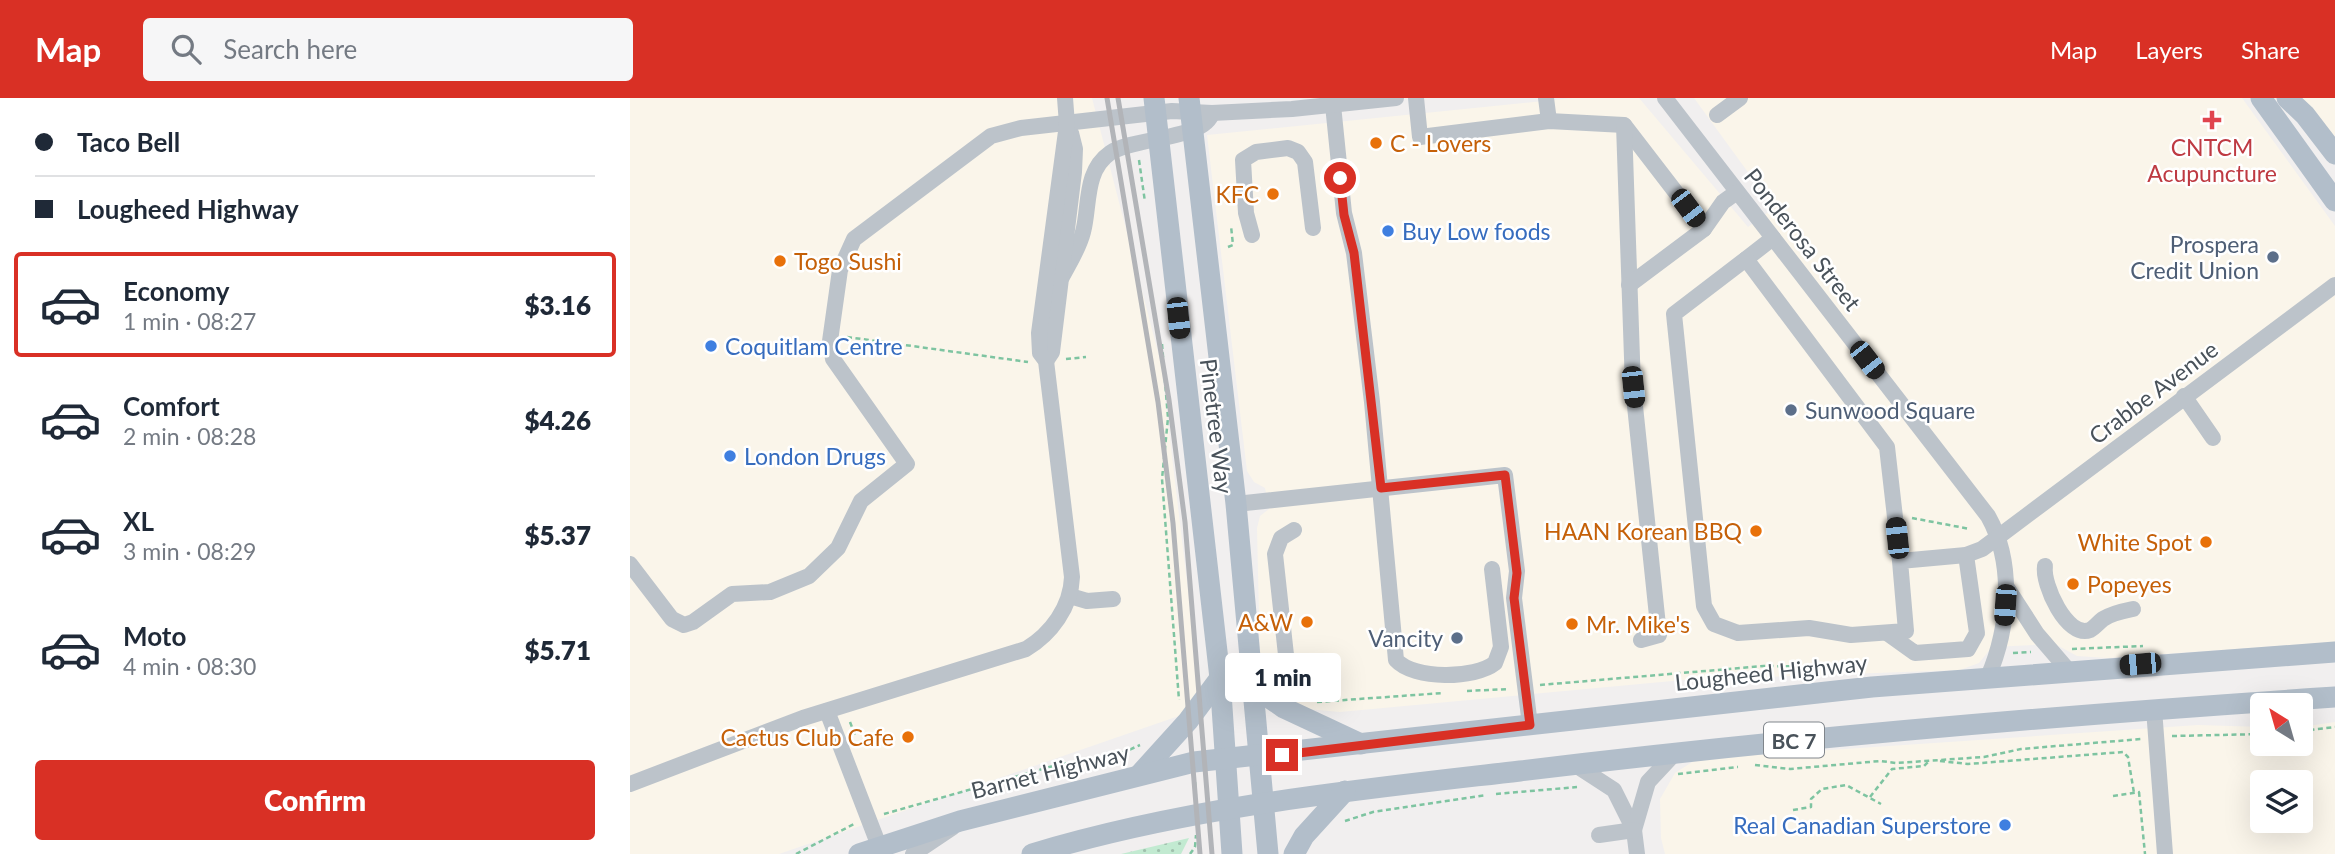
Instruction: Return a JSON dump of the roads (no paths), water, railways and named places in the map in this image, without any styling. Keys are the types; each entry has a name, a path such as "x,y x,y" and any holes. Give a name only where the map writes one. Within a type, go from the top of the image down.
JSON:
{"main road":[{"path":"2261,98 2335,201"},
{"path":"2287,98 2305,115 2335,154"},
{"name":"Pinetree Way","path":"1155,106 1220,678 1226,760"},
{"name":"Pinetree Way","path":"1191,113 1236,504 1258,757"},
{"name":"Lougheed Highway","path":"1258,757 1797,695 2068,670 2335,652"},
{"path":"1140,774 1188,721 1220,678"},
{"path":"1252,685 1284,708 1361,744"},
{"name":"BC 7","path":"1229,808 1676,752 2154,709 2335,697"},
{"path":"1258,757 1268,854"},
{"name":"Barnet Highway","path":"869,850 960,821 1140,774 1194,762 1258,757"},
{"path":"1226,760 1233,854"},
{"path":"1294,854 1304,836 1345,792"},
{"path":"1032,854 1062,850 1229,808"}],"street":[{"path":"1046,361 1052,353 1075,156 1067,124 1065,98"},
{"path":"630,564 672,619 685,625 732,593 770,592 798,583 832,556 861,501 907,464 835,364 831,353 831,334 842,260 862,231 985,139 1015,129 1067,124 1155,106 1191,113 1208,123 1212,113 1396,98"},
{"path":"1416,98 1420,137 1549,121 1625,125 1704,229"},
{"path":"1546,98 1549,121"},
{"name":"Ponderosa Street","path":"1665,98 1988,516 1998,535 2006,586 2001,638 1988,677"},
{"path":"1717,115 1740,98"},
{"path":"1333,105 1344,213 1354,253 1387,539 1385,570 1396,660 1408,670 1429,676 1483,670 1493,665 1501,647 1492,569"},
{"path":"1062,277 1081,239 1091,178 1098,164 1119,148 1159,138 1191,113"},
{"path":"630,784 827,711 1026,649 1052,627 1069,596 1072,577 1046,361 1040,352 1039,333 1067,124"},
{"path":"1625,125 1633,387 1659,635 1641,640"},
{"path":"1252,235 1246,213 1243,160 1254,153 1288,148 1296,150 1304,160 1313,229"},
{"path":"1629,285 1704,229 1723,202 1737,192"},
{"path":"1745,259 1887,447 1906,631 1851,635 1809,628 1738,633 1714,624 1704,606 1674,314 1745,259 1773,238"},
{"name":"Crabbe Avenue","path":"1966,555 1982,549 2335,285"},
{"path":"2184,396 2213,438"},
{"path":"1236,504 1505,475 1517,573 1514,598 1530,725"},
{"path":"1294,530 1278,541 1275,556 1286,657 1295,668 1307,671"},
{"path":"1887,633 1916,653 1968,649 1977,633 1966,555 1900,561"},
{"path":"2045,566 2043,579 2047,592 2072,626 2080,630 2090,630 2111,614 2133,609"},
{"name":"Ponderosa Street","path":"2006,586 2036,634 2068,670"},
{"path":"1069,596 1087,601 1113,599"},
{"path":"2154,709 2165,854"},
{"path":"827,711 869,850"},
{"path":"1634,830 1648,782 1676,752"},
{"path":"1574,764 1614,790 1634,830 1637,854"},
{"path":"913,854 960,821"},
{"path":"1599,835 1634,830"}],"railway":[{"path":"1107,98 1158,402 1173,523 1200,854"},
{"path":"1118,98 1169,400 1185,522 1212,854"}],"place":[{"name":"CNTCM Acupuncture","path":"2212,120"},
{"name":"C - Lovers","path":"1376,143"},
{"name":"KFC","path":"1273,194"},
{"name":"Buy Low foods","path":"1388,231"},
{"name":"Prospera Credit Union","path":"2273,257"},
{"name":"Togo Sushi","path":"780,261"},
{"name":"Coquitlam Centre","path":"711,346"},
{"name":"Sunwood Square","path":"1791,410"},
{"name":"London Drugs","path":"730,456"},
{"name":"HAAN Korean BBQ","path":"1756,531"},
{"name":"White Spot","path":"2206,542"},
{"name":"Popeyes","path":"2073,584"},
{"name":"A&W","path":"1307,622"},
{"name":"Mr. Mike's","path":"1572,624"},
{"name":"Vancity","path":"1457,638"},
{"name":"Cactus Club Cafe","path":"908,737"},
{"name":"Real Canadian Superstore","path":"2005,825"}]}
